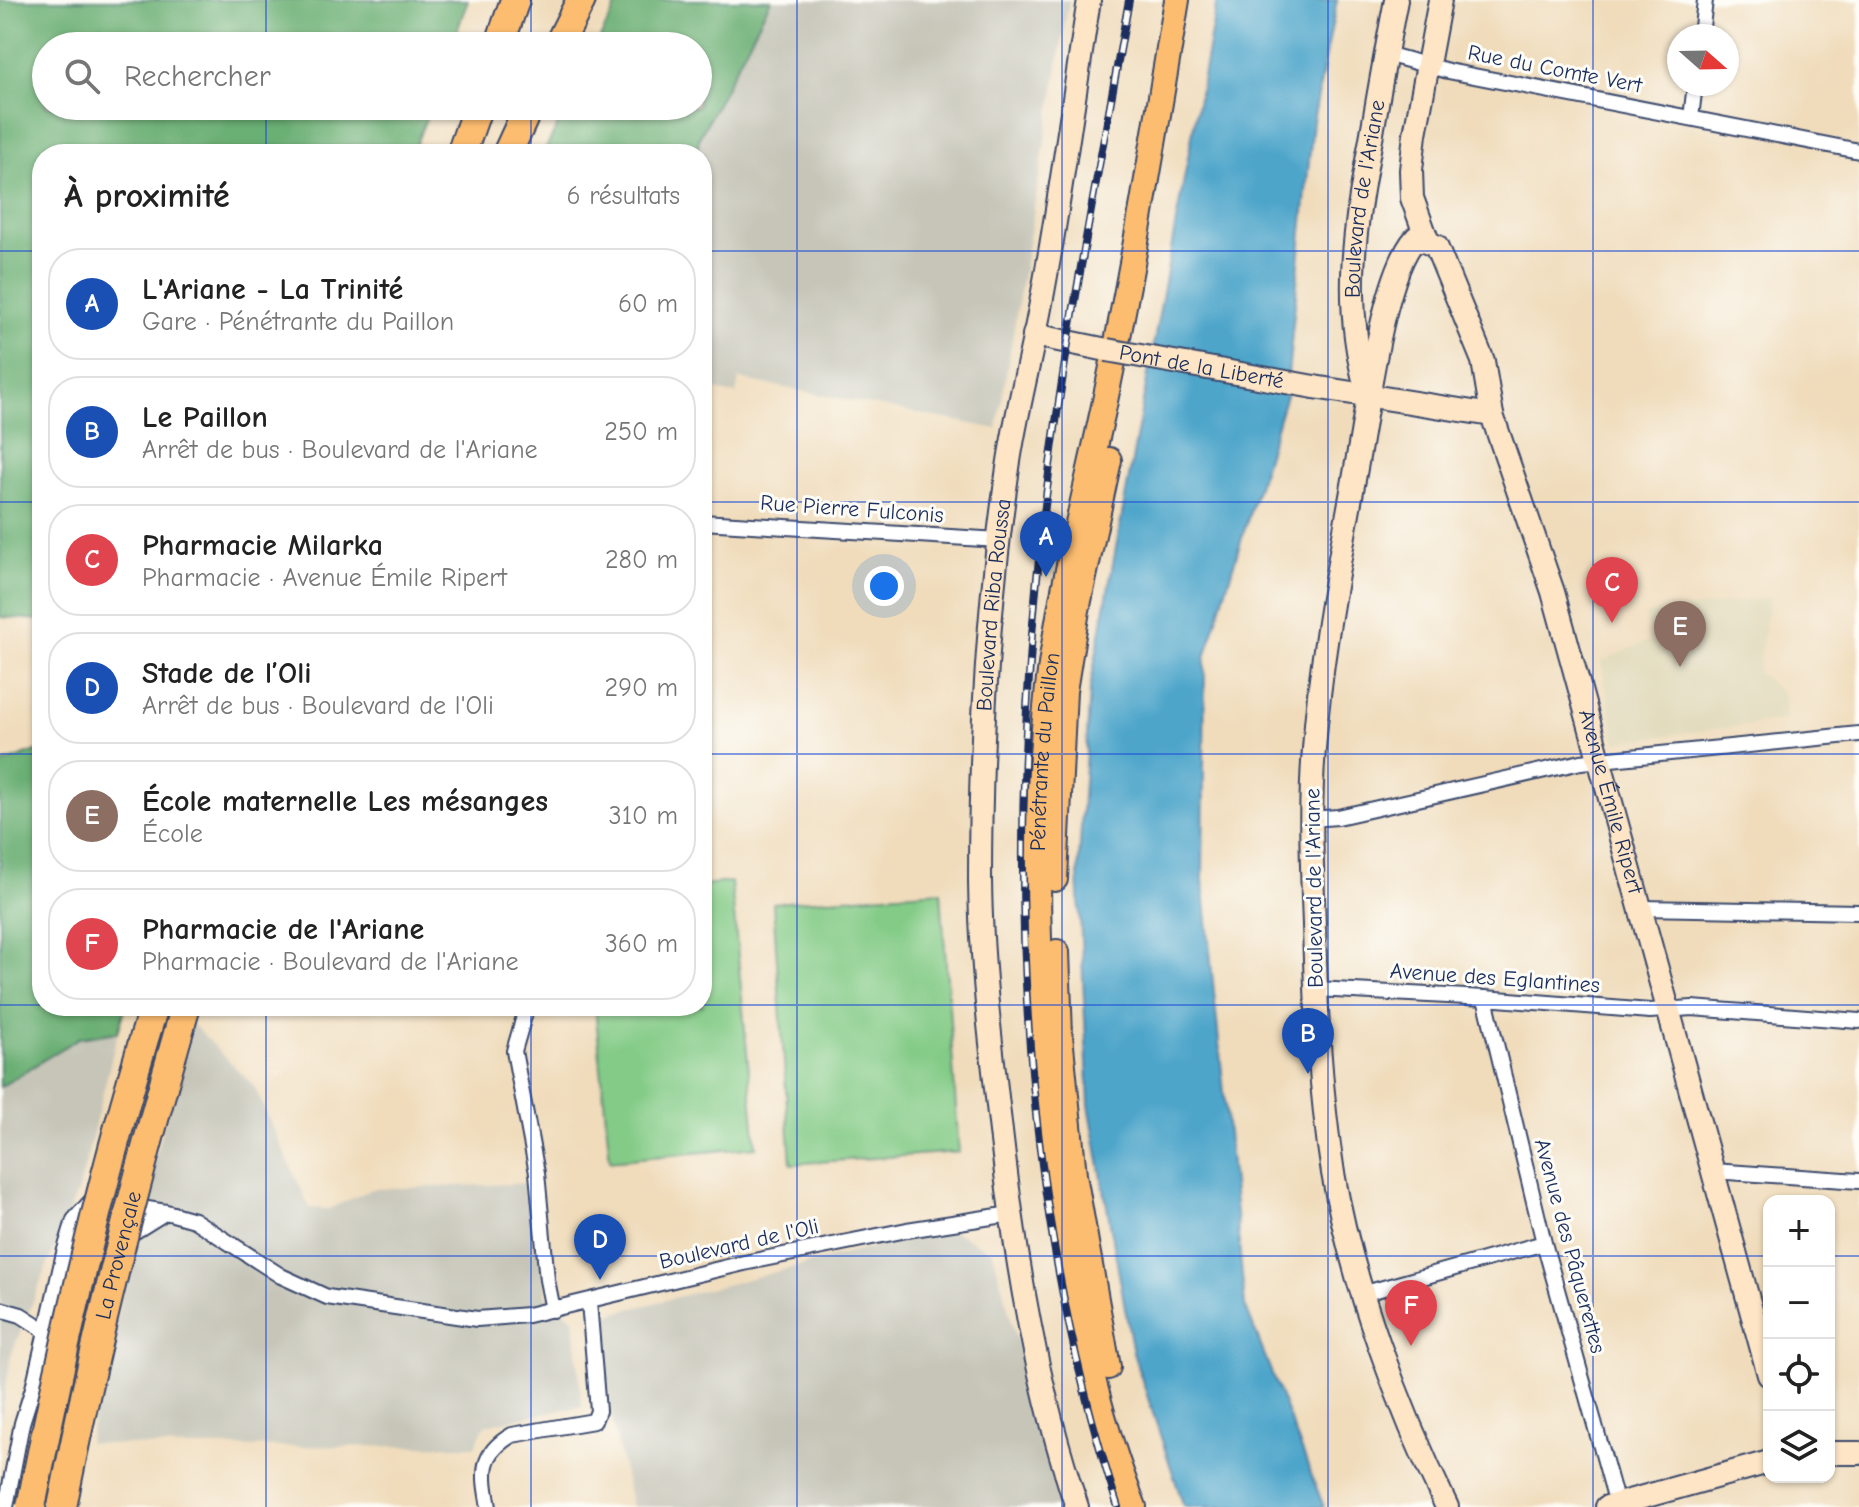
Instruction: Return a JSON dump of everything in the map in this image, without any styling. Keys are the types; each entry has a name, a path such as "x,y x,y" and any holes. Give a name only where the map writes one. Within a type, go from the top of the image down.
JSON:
{"highway":[{"path":"504,32 515,0"},
{"path":"565,32 581,0"},
{"path":"465,144 473,120"},
{"path":"512,144 523,120"},
{"name":"La Provençale","path":"31,1507 96,1216 151,1016"},
{"name":"La Provençale","path":"62,1507 113,1276 152,1122 183,1016"}],"main road":[{"name":"Pénétrante du Paillon","path":"1134,1507 1092,1371 1071,1272 1056,1177 1043,1038 1037,894 1048,690 1060,606 1105,398 1177,0"},
{"name":"Pénétrante du Paillon","path":"1151,1507 1108,1367 1074,1175 1060,1036 1054,893 1064,691 1077,610 1122,398 1193,0"}],"street":[{"name":"Boulevard Riba Roussa","path":"1077,1507 1055,1430 1026,1304 1011,1214 993,1060 980,883 983,769 1000,540 1014,430 1041,304 1089,0"},
{"name":"Boulevard de l'Ariane","path":"1369,396 1361,367 1352,251 1396,0"},
{"name":"Boulevard de l'Ariane","path":"1428,242 1412,198 1411,170 1440,0"},
{"path":"1702,24 1705,0"},
{"name":"Rue du Comte Vert","path":"1386,54 1859,151"},
{"path":"1691,118 1694,96"},
{"name":"Boulevard de l'Ariane","path":"1428,242 1416,238 1402,257 1387,305 1329,615 1314,748 1310,819 1320,1066 1334,1177 1362,1294 1402,1401 1447,1507"},
{"name":"Avenue Émile Ripert","path":"1428,242 1436,246 1483,361 1492,415 1553,592 1763,1353"},
{"name":"Pont de la Liberté","path":"1034,335 1314,387 1492,415"},
{"name":"Rue Pierre Fulconis","path":"712,523 1000,540"},
{"path":"1310,819 1338,817 1600,759 1859,734"},
{"path":"1641,908 1859,912"},
{"name":"Avenue des Eglantines","path":"1316,989 1650,1011 1692,1008 1859,1021"},
{"name":"Avenue des Pâquerettes","path":"1485,998 1612,1506"},
{"path":"524,1016 514,1051 537,1173 547,1280 553,1310"},
{"path":"1713,1171 1859,1181"},
{"name":"Boulevard de l'Oli","path":"6,1507 22,1423 64,1253 74,1220 92,1200 166,1212 204,1226 281,1276 327,1297 477,1319 553,1310 744,1263 907,1230 1011,1214"},
{"name":"Boulevard de l'Oli","path":"55,1294 99,1251 166,1212"},
{"path":"1362,1294 1544,1243"},
{"path":"489,1507 483,1475 494,1447 503,1439 594,1421 598,1411 589,1302"},
{"path":"0,1309 21,1315 46,1331"},
{"path":"1835,1453 1859,1453"},
{"path":"1612,1506 1763,1464"}],"shaded area":[{"path":"771,0 1069,0 997,429 739,379 736,394 712,390 712,144 698,144 708,120 712,120 712,113"},
{"path":"1769,598 1758,672 1785,696 1786,720 1616,742 1601,662 1649,640 1645,614"},
{"path":"191,1023 254,1086 310,1208 329,1209 372,1189 538,1183 546,1295 574,1319 582,1406 485,1425 475,1446 178,1447 88,1443 137,1224"},
{"path":"118,1032 80,1185 11,1355 0,1427 0,1087 79,1038"},
{"path":"948,1228 993,1252 1042,1435 1065,1507 632,1507 613,1423 599,1317"}],"green space":[{"path":"0,0 468,0 457,32 32,32 32,120 425,120 416,144 32,144 32,619 0,617"},
{"path":"619,0 771,0 712,113 712,32 603,32"},
{"path":"560,120 708,120 698,144 548,144"},
{"path":"32,753 32,1016 123,1016 118,1032 79,1038 0,1087 0,764"},
{"path":"731,882 756,1147 610,1161 596,1016 712,1016 712,884"},
{"path":"941,891 959,1152 791,1164 773,903"}],"water":[{"path":"1217,0 1337,0 1313,121 1286,395 1205,658 1203,880 1245,1305 1324,1507 1184,1507 1133,1353 1089,1105 1078,874 1090,688"}],"railway":[{"path":"1118,1507 1084,1388 1058,1265 1039,1141 1028,1015 1023,889 1025,763 1032,637 1044,514 1072,320 1129,0"}],"place":[{"name":"L'Ariane - La Trinité","path":"1046,577"},
{"name":"Pharmacie Milarka","path":"1612,623"},
{"name":"École maternelle Les mésanges","path":"1680,667"},
{"name":"Le Paillon","path":"1308,1074"},
{"name":"Stade de l’Oli","path":"600,1280"},
{"name":"Pharmacie de l'Ariane","path":"1411,1346"}]}
